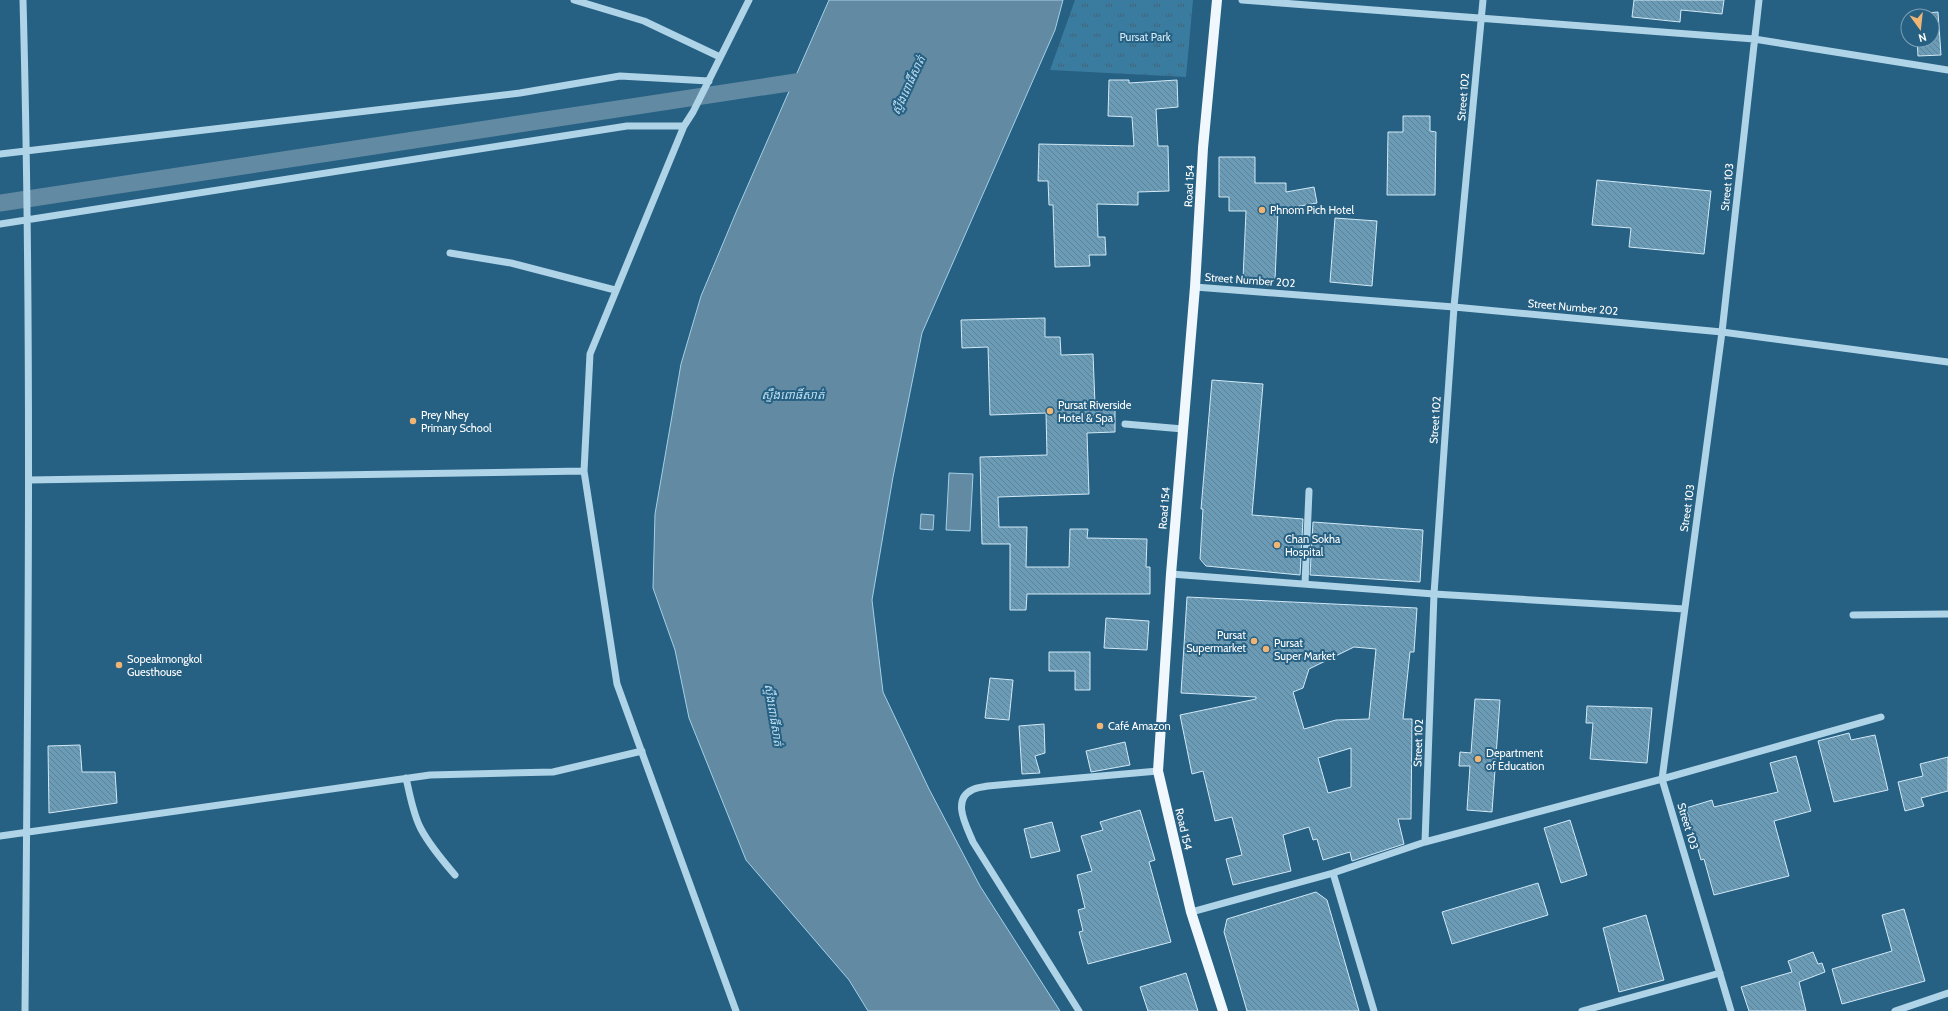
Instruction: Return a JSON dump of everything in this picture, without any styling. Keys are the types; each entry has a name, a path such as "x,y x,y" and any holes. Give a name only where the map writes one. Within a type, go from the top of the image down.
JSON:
{"main road":[{"name":"Road 154","path":"1217,0 1203,148 1195,287 1171,574 1158,771 1191,912 1223,1011"}],"street":[{"path":"23,0 27,150 26,219 29,480 25,1011"},
{"path":"574,0 644,21 720,57"},
{"path":"736,1011 617,684 584,471 590,354 615,290 684,126 709,81 749,0"},
{"path":"1242,0 1754,39 1948,70"},
{"name":"Street 102","path":"1425,842 1434,594 1454,307 1483,0"},
{"name":"Street 103","path":"1731,1011 1662,779 1722,332 1759,0"},
{"path":"0,154 520,93 620,76 709,81"},
{"path":"0,224 627,126 684,126"},
{"path":"450,253 510,263 615,290"},
{"name":"Street Number 202","path":"1195,287 1454,307 1722,332 1948,362"},
{"path":"1125,424 1183,429"},
{"path":"29,480 584,471"},
{"path":"1305,584 1309,491"},
{"path":"1171,574 1434,594 1684,609"},
{"path":"1854,615 1948,614"},
{"path":"1191,912 1333,873 1425,842 1662,779 1881,717"},
{"path":"0,836 430,775 554,772 642,751"},
{"path":"1079,1011 973,842 962,816 962,803 965,795 973,789 988,786 1158,771"},
{"path":"406,778 421,829 437,854 455,875"},
{"path":"1333,873 1374,1011"},
{"path":"1582,1011 1720,973"},
{"path":"1895,1011 1948,993"}],"green space":[{"name":"Pursat Park","path":"1075,0 1193,0 1186,77 1050,70"}],"water":[{"name":"ស្ទឹងពោធិ៍សាត់","path":"829,0 1063,0 1055,30 922,333 893,477 872,600 883,692 929,789 980,886 1060,1011 868,1011 849,980 746,860 689,718 675,650 653,588 655,514 681,364 701,296"},
{"path":"949,473 973,474 970,531 946,530"},
{"path":"921,514 934,515 933,530 920,529"}],"building":[{"path":"1634,0 1724,0 1722,14 1681,10 1680,22 1632,17"},
{"path":"1940,41 1941,55 1918,56 1918,48 1940,48"},
{"path":"1109,80 1129,80 1129,83 1177,80 1178,107 1156,109 1158,146 1168,146 1169,191 1138,192 1138,205 1097,204 1098,237 1105,237 1106,255 1089,255 1090,266 1055,267 1053,205 1049,205 1048,181 1038,181 1039,144 1134,146 1132,117 1108,116"},
{"path":"1403,116 1430,116 1430,131 1436,132 1435,195 1387,195 1388,132 1403,132"},
{"path":"1219,157 1255,157 1255,183 1286,183 1286,192 1314,187 1317,203 1278,210 1275,280 1243,279 1246,211 1229,211 1229,197 1219,197"},
{"path":"1597,180 1711,191 1704,254 1629,247 1631,228 1592,225"},
{"path":"1335,218 1377,221 1372,286 1330,282"},
{"path":"1045,318 1045,337 1060,337 1061,355 1093,354 1095,404 1115,404 1115,432 1087,433 1089,494 998,497 999,527 1027,527 1026,567 1069,567 1070,529 1088,529 1087,538 1147,539 1146,567 1150,567 1150,594 1027,594 1026,610 1010,610 1010,544 982,544 980,457 1047,455 1046,413 990,415 988,347 962,348 961,320"},
{"path":"1212,380 1263,384 1252,515 1303,519 1300,575 1206,566 1200,559 1203,509 1201,509"},
{"path":"1313,522 1423,530 1420,582 1310,575"},
{"path":"1187,597 1417,608 1414,652 1410,652 1403,719 1412,719 1411,819 1398,819 1404,844 1352,861 1350,852 1323,860 1317,839 1313,840 1309,827 1283,835 1291,871 1233,885 1226,859 1242,855 1232,817 1215,821 1203,771 1192,774 1180,715 1256,699 1256,697 1181,693","holes":["1354,647 1376,649 1369,719 1336,720 1304,729 1293,692 1303,688 1309,669","1351,748 1351,787 1328,793 1318,758"]},
{"path":"1106,618 1149,621 1147,650 1104,648"},
{"path":"1049,652 1090,652 1090,690 1075,690 1075,671 1049,671"},
{"path":"990,678 1013,680 1009,720 985,718"},
{"name":"Department of Education","path":"1475,699 1500,700 1492,812 1467,810 1470,766 1459,766 1460,752 1471,753"},
{"path":"1587,706 1652,708 1647,763 1590,759 1593,723 1586,723"},
{"path":"1044,724 1045,753 1035,756 1040,773 1022,774 1019,726"},
{"path":"1849,733 1851,740 1875,735 1888,790 1834,802 1818,741"},
{"path":"1125,742 1130,765 1091,772 1086,751"},
{"path":"80,745 82,772 115,772 117,803 49,813 48,746"},
{"path":"1796,756 1811,811 1774,821 1789,876 1714,895 1704,859 1701,860 1686,808 1712,800 1714,807 1778,792 1770,763"},
{"path":"1948,757 1948,791 1921,798 1924,806 1905,811 1898,782 1923,776 1920,764"},
{"path":"1140,810 1155,860 1149,862 1171,942 1088,964 1079,932 1083,931 1078,910 1085,908 1077,875 1092,871 1081,836 1103,830 1100,822"},
{"path":"1570,820 1587,875 1561,883 1544,828"},
{"path":"1052,822 1060,851 1031,858 1024,829"},
{"path":"1538,883 1548,915 1452,944 1442,912"},
{"path":"1316,892 1327,900 1359,1011 1247,1011 1224,932 1227,919"},
{"path":"1904,909 1925,981 1842,1004 1832,969 1892,951 1882,915"},
{"path":"1646,915 1664,980 1619,992 1603,928"},
{"path":"1813,952 1818,964 1822,963 1825,972 1799,982 1806,1011 1749,1011 1741,987 1792,972 1788,961"},
{"path":"1186,973 1198,1011 1148,1011 1140,987"}],"waterway":[{"path":"0,203 815,79"}],"place":[{"name":"Phnom Pich Hotel","path":"1262,210"},
{"name":"Pursat Riverside Hotel & Spa","path":"1050,411"},
{"name":"Prey Nhey Primary School","path":"413,421"},
{"name":"Chan Sokha Hospital","path":"1277,545"},
{"name":"Pursat Supermarket","path":"1254,641"},
{"name":"Pursat Super Market","path":"1266,649"},
{"name":"Sopeakmongkol Guesthouse","path":"119,665"},
{"name":"Café Amazon","path":"1100,726"},
{"name":"Department of Education","path":"1478,759"}]}
